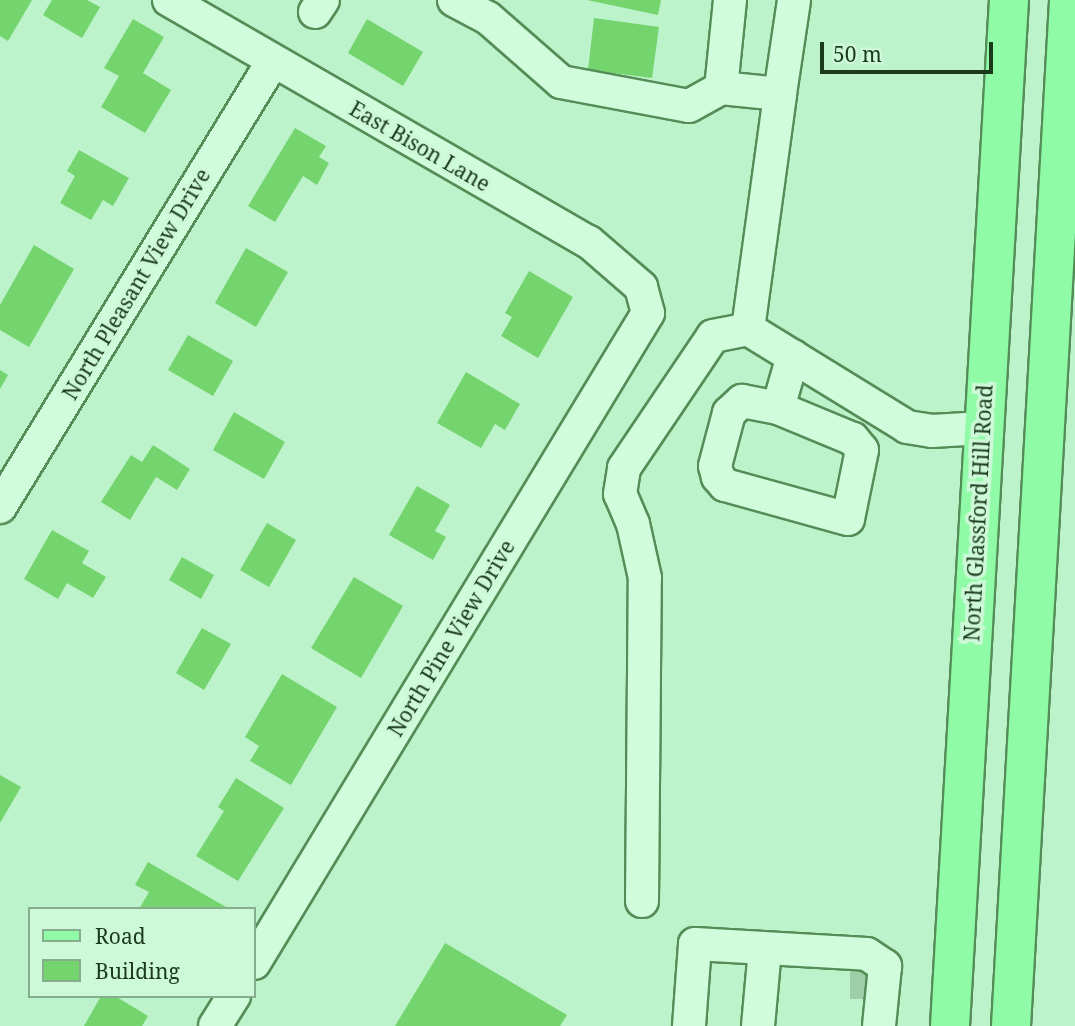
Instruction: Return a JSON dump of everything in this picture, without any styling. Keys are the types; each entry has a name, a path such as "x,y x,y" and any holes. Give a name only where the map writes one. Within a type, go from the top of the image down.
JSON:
{"main road":[{"name":"North Glassford Hill Road","path":"950,1026 1009,0"},
{"path":"1011,1026 1069,0"}],"street":[{"name":"East Bison Lane","path":"169,0 589,242 641,287 648,313"},
{"path":"454,0 488,18 561,82 689,106 721,88 780,94"},
{"path":"721,88 730,0"},
{"path":"748,328 794,0"},
{"name":"North Pleasant View Drive","path":"0,507 273,61"},
{"name":"North Pine View Drive","path":"256,960 648,313"},
{"path":"642,901 645,578 633,524 620,494 624,468 713,336 748,328 907,427 932,431 983,428"},
{"path":"778,408 793,356"},
{"path":"742,401 778,408 853,439 862,450 848,519 725,485 719,478 715,466 729,413 742,401"},
{"path":"689,1026 695,944 765,949 872,995"},
{"path":"758,1026 765,949"},
{"path":"215,1026 232,998"}],"building":[{"path":"0,0 32,0 8,41 0,36"},
{"path":"52,0 87,0 100,7 82,38 43,15"},
{"path":"587,0 661,0 658,15"},
{"path":"594,18 659,27 652,78 588,70"},
{"path":"133,19 164,37 143,73 171,90 145,133 101,107 119,76 104,68"},
{"path":"367,19 423,52 403,86 348,53"},
{"path":"295,128 326,146 319,157 329,163 317,185 303,176 275,222 248,206"},
{"path":"79,150 129,178 113,206 103,200 91,220 60,203 75,176 67,171"},
{"path":"34,245 74,269 29,347 0,330 0,305"},
{"path":"246,248 288,272 256,327 215,303"},
{"path":"529,271 573,297 538,358 501,336 512,317 505,313"},
{"path":"188,335 233,361 213,396 168,370"},
{"path":"0,370 8,375 0,389"},
{"path":"466,372 520,404 505,430 495,424 481,448 437,423"},
{"path":"234,412 285,442 264,479 213,450"},
{"path":"153,445 190,469 177,490 156,477 130,520 101,502 131,455 142,462"},
{"path":"417,486 450,505 435,531 446,537 433,560 389,535"},
{"path":"267,523 296,540 269,587 240,570"},
{"path":"52,530 89,551 82,563 106,577 93,598 67,583 58,599 24,579"},
{"path":"182,557 214,575 201,599 169,580"},
{"path":"354,577 403,606 361,678 311,648"},
{"path":"202,628 231,644 204,690 176,673"},
{"path":"282,674 337,707 291,785 250,761 259,746 245,737"},
{"path":"0,775 21,787 0,823"},
{"path":"236,778 284,808 238,881 196,856 224,811 218,807"},
{"path":"148,862 226,907 140,907 149,892 135,885"},
{"path":"445,943 567,1015 560,1026 395,1026"},
{"path":"100,998 118,998 148,1016 142,1026 84,1026"}],"tunnel":[{"path":"866,971 866,999"}]}
